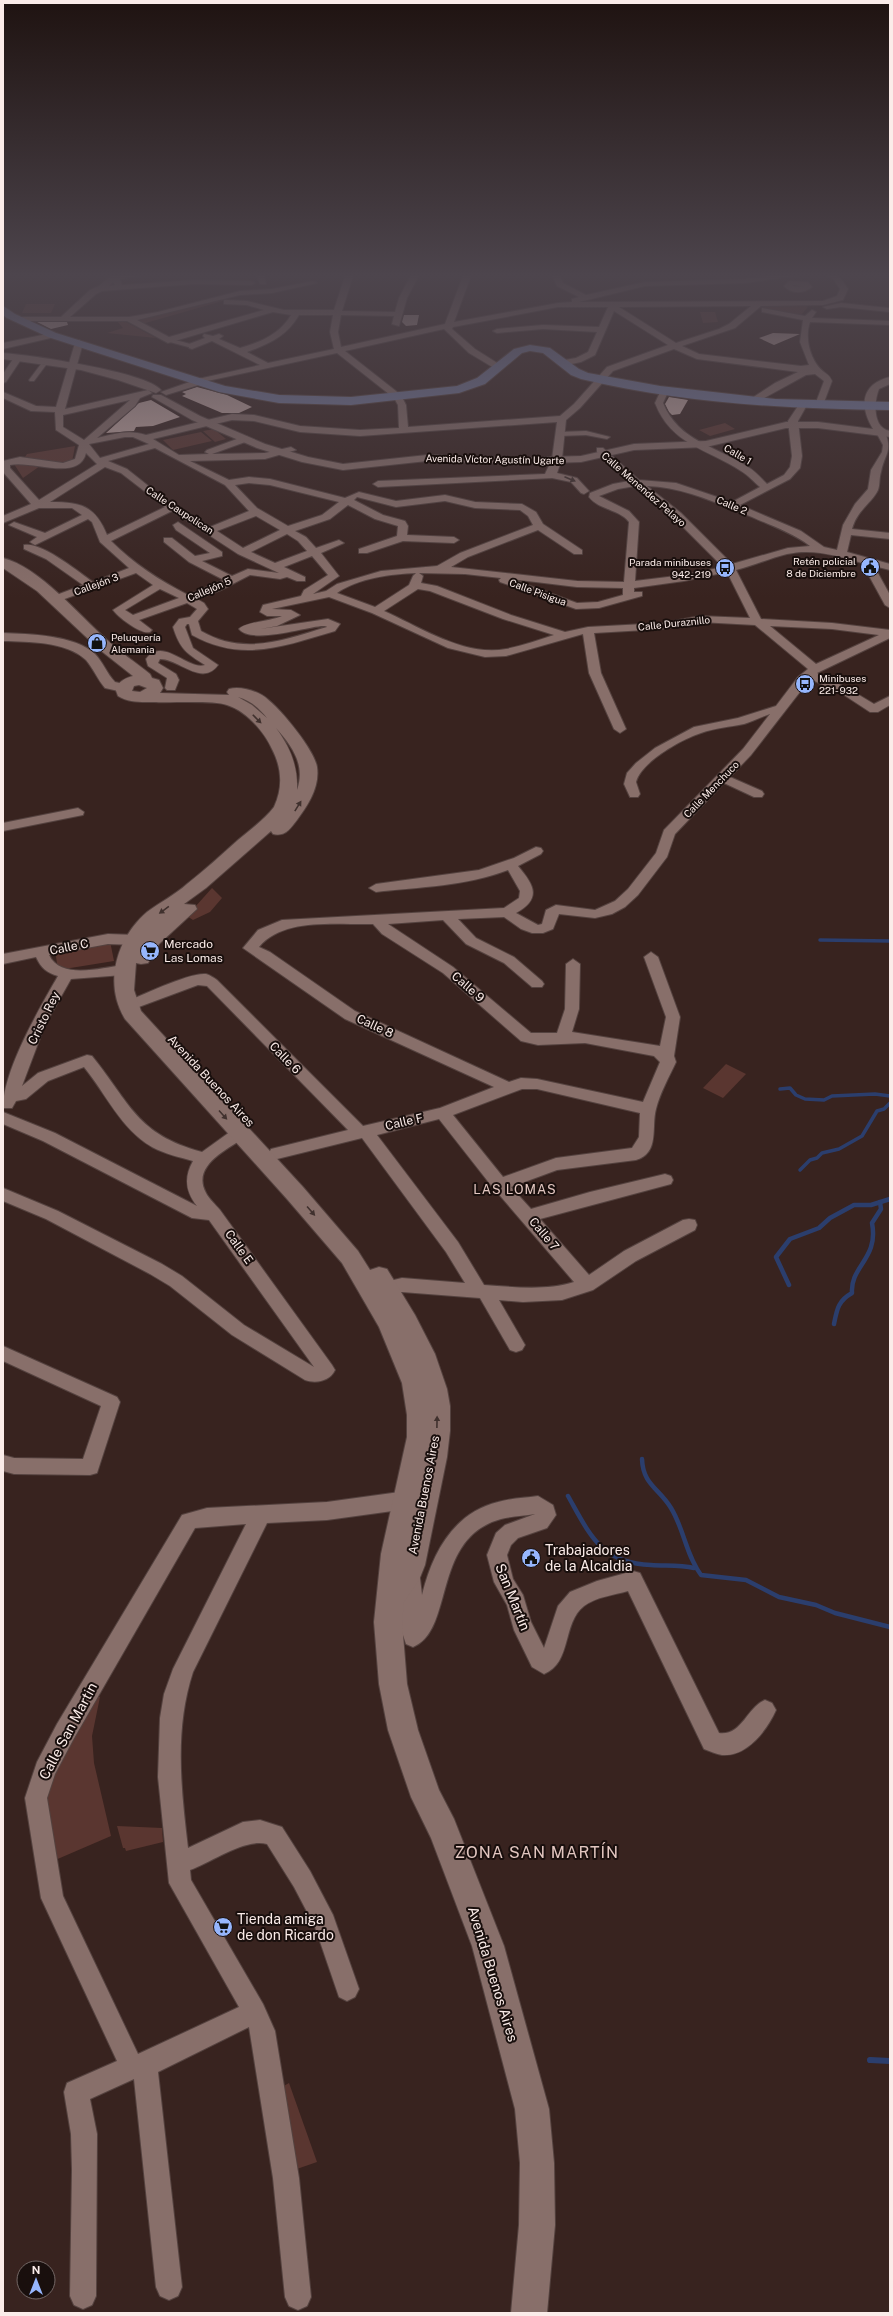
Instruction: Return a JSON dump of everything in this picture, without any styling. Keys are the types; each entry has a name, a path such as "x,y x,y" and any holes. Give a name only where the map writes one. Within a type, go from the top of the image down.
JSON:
{"main road":[{"path":"201,381 229,390 279,399 333,401 398,397 459,389 481,381"},
{"path":"613,381 665,390 803,405 890,406"},
{"path":"3,562 29,576 102,644 144,676 144,687"},
{"path":"3,572 31,590 144,687 224,699 242,704 272,733 281,746 286,761 288,783 282,807 277,815 219,868 148,922 132,956"},
{"path":"132,956 243,863 291,817 301,803 308,778 306,758 300,746 264,703 256,698 231,692 144,687"},
{"name":"Avenida Buenos Aires","path":"132,956 124,992 259,1144 295,1193 350,1258 397,1321 429,1372 437,1407 436,1435 428,1487 409,1570 390,1599"},
{"name":"Avenida Buenos Aires","path":"134,1004 132,1014 259,1144 351,1235 387,1288 397,1321 418,1398 420,1437 395,1554 390,1599 389,1651 393,1684 403,1730 426,1797 442,1830 488,1946 532,2109 537,2163 537,2225 529,2313"}],"street":[{"name":"Calle Caupolican","path":"67,381 57,419 59,428 84,444 101,462 124,471 172,507 210,530 242,552 258,561 277,566 301,579"},
{"name":"Avenida Víctor Agustín Ugarte","path":"118,381 160,392 246,439 320,464 343,467 427,458 581,459 603,452 646,446 694,443 793,423 885,432"},
{"path":"3,395 34,409 60,412 160,392 201,381"},
{"path":"378,381 398,397 402,404 404,428"},
{"path":"145,438 211,421 245,417 300,429 341,432 376,432 404,428 562,419 578,406 599,381"},
{"path":"755,400 785,381"},
{"path":"819,406 828,381"},
{"path":"841,555 846,531 858,506 873,490 876,470 887,452 888,445 885,432 872,419 868,406 875,387 888,381"},
{"name":"Calle 1","path":"665,390 659,403 660,410 665,418 694,443 745,469 766,488"},
{"path":"34,507 5,468 6,461 20,460 69,466 80,460 84,444 132,404 136,396"},
{"path":"733,505 787,477 795,468 797,456 793,423 803,405"},
{"path":"551,475 558,459 559,434 562,419"},
{"name":"Avenida Víctor Agustín Ugarte","path":"211,421 286,452"},
{"path":"559,434 586,433 607,437"},
{"path":"84,444 116,435 134,434 145,438 177,458 228,483 256,512 302,539 334,576 308,592 306,598"},
{"path":"199,456 246,439"},
{"path":"8,524 29,516 34,507 70,487 101,462 157,445"},
{"path":"177,458 199,456 265,456 286,452"},
{"name":"Calle Menendez Pelayo","path":"603,452 637,483 677,515 730,568 757,621 812,671 874,709 890,700"},
{"path":"242,552 269,541 287,530 326,517 347,501 381,481 480,481 544,478 551,475 574,480 584,491"},
{"path":"228,483 249,480 270,482 347,501 379,517 401,523 404,526 402,538"},
{"path":"3,485 14,481"},
{"path":"628,597 634,522 629,515 601,503 593,495 605,489 637,483"},
{"name":"Calle 2","path":"637,483 671,484 694,490 733,505 802,536 820,549"},
{"path":"359,495 396,504 445,498 475,505 522,507 532,514 538,526 578,552"},
{"path":"34,507 74,505 90,515 96,520 104,540 124,560 160,585 188,598 203,608 192,621"},
{"path":"104,540 172,507"},
{"path":"210,530 256,512"},
{"path":"90,515 31,545 92,586"},
{"path":"188,517 164,536 193,560 231,580"},
{"path":"8,524 47,537"},
{"path":"178,525 180,528 218,554 193,560"},
{"path":"442,568 464,555 538,526"},
{"path":"846,531 890,536"},
{"path":"363,551 402,538 454,540"},
{"path":"277,566 339,543"},
{"path":"192,621 196,633 205,640 244,649 280,644 334,627 334,624 328,622 264,632 245,630 249,627 273,624 294,617 294,614 291,613 267,613 265,610 281,603 330,594 339,587 358,580 418,570 442,568 492,572 578,584 628,584 658,582 695,576 748,564 783,551 820,549 890,567"},
{"path":"867,562 890,605"},
{"name":"Callejón 3","path":"55,599 137,569"},
{"path":"416,585 418,570"},
{"name":"Callejón 5","path":"130,620 188,598 248,572 280,576 288,572"},
{"name":"Calle Pisigua","path":"492,572 507,582 576,606 599,605 680,583 695,576"},
{"path":"146,630 118,610 160,585"},
{"path":"376,611 416,585 433,588 507,617 564,634"},
{"name":"Calle Duraznillo","path":"330,594 376,611 452,646 485,654 506,653 564,634 588,630 663,626 700,619 832,626 890,634"},
{"path":"3,637 47,642 81,651 89,656 110,685 144,687 173,680 172,676 152,664 152,659 157,655 163,654 199,669 212,666 210,662 197,656 189,650 179,633 181,624 186,620 192,621"},
{"path":"588,630 595,673 620,729"},
{"name":"Calle Menchuco","path":"507,912 520,923 532,928 542,928 548,926 550,913 556,909 595,914 607,911 620,904 634,892 662,854 669,833 747,752 778,709 812,671 890,634"},
{"path":"634,794 630,787 630,779 635,772 642,764 673,742 697,730 741,721 770,710 778,709"},
{"path":"722,778 758,794"},
{"path":"3,827 78,812"},
{"path":"376,888 483,873 523,860 536,851"},
{"path":"376,920 507,912 523,905 527,898 527,889 510,864"},
{"path":"448,916 471,941 509,960 537,984"},
{"name":"Calle 8","path":"376,920 297,922 282,924 263,933 250,948 265,955 350,1015 509,1088"},
{"name":"Calle 9","path":"376,920 387,931 448,970 526,1037 535,1041 575,1037 658,1051 666,1056"},
{"name":"Calle C","path":"3,959 108,939 132,956"},
{"path":"41,952 48,966 66,975 132,956"},
{"path":"501,1184 556,1164 636,1154 641,1150 647,1137 648,1109 668,1062 666,1056 673,1017 661,989 651,957"},
{"path":"563,1038 572,1009 573,964"},
{"name":"Cristo Rey","path":"3,1114 40,1020 66,975"},
{"name":"Calle 6","path":"134,1004 196,980 205,979 212,983 304,1077 363,1132 452,1247 516,1345"},
{"path":"10,1096 21,1095 43,1077 87,1060 116,1101 156,1142 203,1158 259,1144"},
{"name":"Calle F","path":"259,1144 363,1132 443,1113 509,1088 527,1083 648,1109"},
{"name":"Calle 7","path":"443,1113 587,1285"},
{"path":"3,1118 49,1137 198,1214 214,1214"},
{"name":"Calle E","path":"3,1194 52,1215 156,1268 176,1281 238,1330 311,1375 319,1374 326,1370 214,1214 198,1195 194,1183 196,1170 203,1158"},
{"path":"529,1216 665,1180"},
{"path":"387,1288 402,1285 482,1292 542,1295 562,1293 587,1285 630,1256 688,1225"},
{"path":"3,1353 111,1402 90,1467 14,1466 3,1464"},
{"path":"298,2297 286,2178 275,2099 263,2031 255,2012 180,1883 169,1777 171,1718 175,1694 183,1669 261,1514 326,1511 407,1500"},
{"name":"San Martín","path":"409,1570 412,1594 410,1626 413,1637 418,1636 422,1629 432,1591 445,1554 465,1527 482,1516 506,1507 525,1505 542,1506 546,1511 544,1518 540,1522 512,1531 503,1539 497,1555 500,1572 516,1602 521,1623 539,1660 544,1664 551,1658 570,1606 576,1600 584,1595 633,1580 712,1741 718,1744 736,1742 747,1734 765,1710"},
{"name":"Calle San Martin","path":"169,2287 139,2066 58,1914 51,1892 36,1798 45,1770 65,1732 189,1521 207,1516 261,1514"},
{"path":"178,1863 204,1854 243,1833 260,1831 274,1835 302,1879 325,1923 347,1989"},
{"path":"83,2296 85,2170 84,2134 76,2092 139,2066 255,2012"}],"shaded area":[{"path":"725,423 735,429 710,436 699,430"},
{"path":"214,429 226,439 215,442 203,431"},
{"path":"201,432 212,441 173,450 163,440"},
{"path":"75,446 72,462 61,464 25,457 27,454"},
{"path":"14,464 40,466 23,478"},
{"path":"212,888 222,898 210,912 193,920 187,916"},
{"path":"110,941 114,961 58,970 55,950"},
{"path":"726,1064 746,1074 723,1098 703,1088"},
{"path":"93,1695 100,1697 92,1736 94,1763 111,1836 53,1861 45,1787"},
{"path":"117,1826 162,1828 163,1842 126,1851 125,1848 123,1848"},
{"path":"289,2083 317,2162 294,2170 282,2087"}],"building":[{"path":"197,387 227,395 252,407 239,413 222,413 182,396 186,394 182,392"},
{"path":"669,397 688,400 680,414 672,415 669,412 665,404"},
{"path":"151,400 180,417 153,426 136,427 134,431 106,433 139,403"}],"waterway":[{"path":"820,940 890,941"},
{"path":"780,1089 790,1088 796,1095 805,1099 824,1100 832,1096 875,1094 890,1096"},
{"path":"800,1170 810,1160 817,1158 822,1153 839,1149 862,1136 877,1111 884,1109 890,1103"},
{"path":"880,1202 890,1199"},
{"path":"789,1285 776,1257 790,1239 819,1228 830,1218 854,1205 871,1205 880,1202"},
{"path":"834,1324 839,1306 841,1302 852,1293 855,1276 872,1245 872,1223 881,1209 880,1202"},
{"path":"642,1459 643,1468 648,1481 671,1508 688,1551 701,1575 746,1580 779,1597 816,1605 835,1613 890,1627"},
{"path":"568,1496 583,1523 599,1544 609,1553 620,1559 634,1563 694,1568"},
{"path":"870,2060 890,2061"}],"place":[{"name":"Retén policial 8 de Diciembre","path":"870,567"},
{"name":"Parada minibuses 942- 219","path":"725,568"},
{"name":"Peluquería Alemania","path":"97,643"},
{"name":"Minibuses 221- 932","path":"805,684"},
{"name":"Mercado Las Lomas","path":"150,951"},
{"name":"Trabajadores de la Alcaldia","path":"531,1558"},
{"name":"Tienda amiga de don Ricardo","path":"223,1927"}],"district":[{"name":"LAS LOMAS","path":"515,1189"},
{"name":"ZONA SAN MARTÍN","path":"537,1852"}]}
